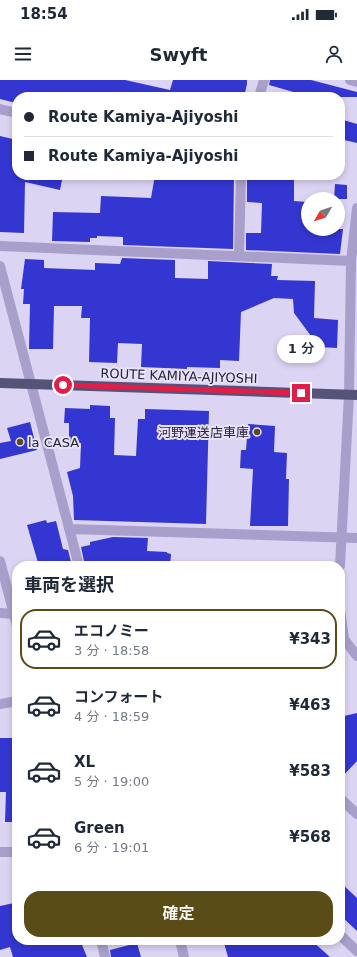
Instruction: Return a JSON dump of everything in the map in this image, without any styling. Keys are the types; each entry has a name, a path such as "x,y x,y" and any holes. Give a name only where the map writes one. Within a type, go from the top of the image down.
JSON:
{"main road":[{"name":"ROUTE KAMIYA-AJIYOSHI","path":"0,383 353,395"}],"street":[{"path":"260,92 264,80"},
{"path":"350,80 357,82"},
{"path":"0,109 12,112"},
{"path":"239,256 241,180"},
{"path":"340,561 353,395 351,261 357,208"},
{"path":"0,246 351,261"},
{"path":"0,266 78,561"},
{"path":"70,529 357,538"},
{"path":"0,561 12,606"},
{"path":"0,613 12,614"},
{"path":"345,642 357,656"},
{"path":"0,704 12,702"},
{"path":"345,803 357,814"},
{"path":"0,852 12,852"},
{"path":"345,940 357,951"},
{"path":"102,945 105,957"},
{"path":"181,945 184,957"}],"building":[{"path":"0,80 125,80 170,90 173,80 247,80 245,92 12,92 12,102 0,99"},
{"path":"270,80 311,80 357,92 357,97 345,97 345,92 294,92 269,85"},
{"path":"345,120 357,124 357,143 345,140"},
{"path":"0,136 12,139 12,180 62,180 60,190 25,182 24,233 0,232"},
{"path":"154,180 234,180 233,249 123,245 123,237 97,236 97,238 90,238 90,242 52,241 53,212 100,213 101,196 151,198"},
{"path":"247,180 294,180 294,201 301,202 301,236 342,236 340,254 246,250 246,233 261,233 262,203 247,202"},
{"path":"335,184 347,185 347,199 345,199 345,192 334,192"},
{"path":"122,258 175,260 175,278 208,279 208,261 272,264 271,276 278,276 277,280 315,281 314,318 338,320 337,348 319,347 319,342 315,342 315,336 314,340 294,313 293,299 274,298 241,312 239,361 220,360 220,368 187,367 187,369 141,367 142,344 118,343 117,363 89,362 90,318 81,318 82,306 54,306 53,349 29,349 30,304 23,304 24,289 21,289 25,259 44,260 44,268 95,270 95,263 120,264"},
{"path":"90,405 110,406 110,418 115,418 114,455 136,456 138,419 145,419 145,409 209,411 206,524 74,520 73,496 67,472 80,468 81,443 69,443 69,423 64,423 65,408 90,409"},
{"name":"la CASA","path":"30,422 37,450 0,459 0,443 11,441 7,428"},
{"path":"248,424 275,426 274,452 287,453 286,479 289,479 288,526 250,526 253,469 240,468 241,450 246,450"},
{"path":"46,520 47,523 56,521 63,549 68,550 71,561 38,561 27,525"},
{"path":"113,537 148,538 147,551 167,552 171,554 170,561 84,561 81,547 90,545 90,542"},
{"path":"357,713 357,761 345,774 345,716"},
{"path":"0,738 12,738 12,822 5,822 6,792 0,792"},
{"path":"345,887 357,898 357,931 345,920"},
{"path":"12,903 12,945 82,945 87,957 13,957 10,947 0,950 0,906"},
{"path":"129,945 138,945 141,957 111,957 110,950"},
{"path":"225,945 317,945 330,957 228,957"}],"place":[{"name":"河野運送店車庫","path":"257,432"},
{"name":"la CASA","path":"20,442"}],"route":[{"path":"63,385 301,393"}]}
